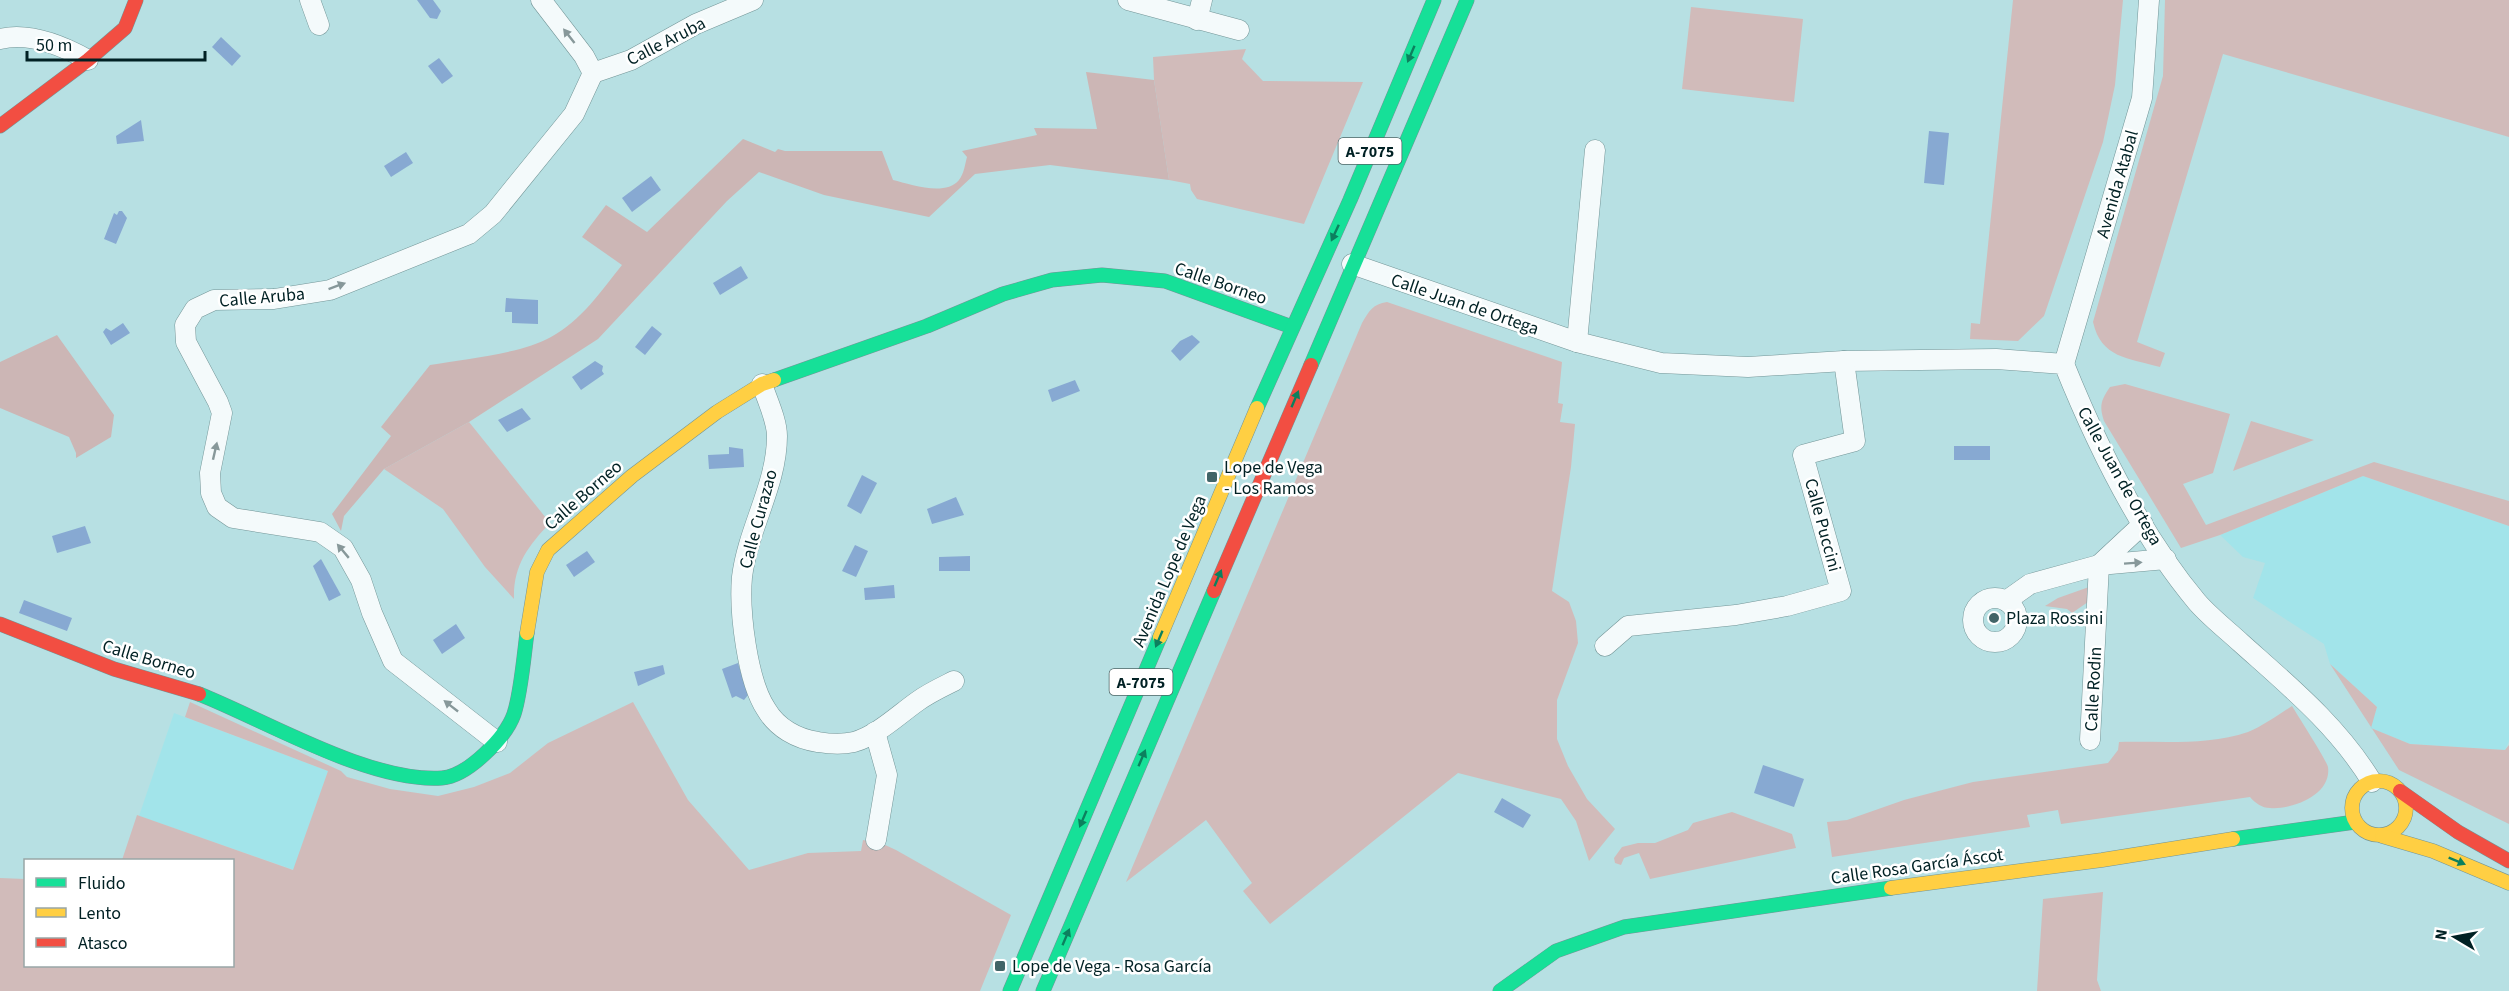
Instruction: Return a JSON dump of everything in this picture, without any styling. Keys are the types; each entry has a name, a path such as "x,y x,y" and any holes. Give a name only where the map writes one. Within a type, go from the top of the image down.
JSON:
{"street":[{"path":"0,126 88,60 125,28 136,0"},
{"path":"310,0 319,25"},
{"path":"541,0 584,56 593,73"},
{"name":"Calle Aruba","path":"497,742 393,661 372,613 361,580 343,548 320,532 233,518 217,507 211,493 210,473 222,413 186,342 185,325 195,309 214,300 274,299 330,290 469,234 493,214 574,114 593,73 631,60 696,24 753,0"},
{"path":"1128,0 1239,30"},
{"path":"1197,20 1202,0"},
{"name":"Avenida Lope de Vega","path":"1010,991 1292,327 1350,200 1434,0"},
{"name":"A-7075","path":"1043,991 1352,264 1467,0"},
{"name":"Avenida Atabal","path":"2064,364 2142,98 2149,0"},
{"path":"0,39 10,37 61,45 88,60"},
{"path":"1577,342 1595,150"},
{"name":"Calle Juan de Ortega","path":"1352,264 1577,342 1661,363 1748,367 1844,361 1996,359 2064,364 2090,429 2143,524 2198,603 2325,718 2354,753 2372,782"},
{"name":"Calle Borneo","path":"0,624 114,669 200,694 327,750 392,774 444,778 477,762 497,742 514,714 537,572 548,550 632,476 717,412 762,384 927,326 1003,294 1052,280 1102,276 1165,281 1292,327"},
{"name":"Calle Puccini","path":"1605,646 1628,626 1746,613 1787,606 1840,591 1803,455 1855,441 1844,361"},
{"name":"Calle Curazao","path":"762,384 777,434 773,473 756,518 742,577 743,628 754,681 766,709 782,727 805,740 834,745 854,742 875,732 921,699 954,681"},
{"path":"2099,565 2143,524"},
{"path":"2006,601 2030,584 2099,565 2166,559"},
{"name":"Calle Rodin","path":"2090,740 2099,565"},
{"path":"875,732 887,775 876,840"},
{"path":"2509,861 2458,832 2392,784 2383,781 2364,785 2353,800 2351,809 2355,822 2364,832 2433,851 2509,882"},
{"path":"2382,836 2391,833 2404,820 2405,800 2400,791"},
{"path":"2433,851 2440,818"},
{"name":"Calle Rosa García Áscot","path":"1500,991 1556,951 1624,927 2355,822"}],"shaded area":[{"path":"417,0 433,0 441,11 437,19 430,18"},
{"path":"2013,0 2123,0 2115,85 2103,142 2044,316 2018,341 1970,339 1971,323 1980,324"},
{"path":"2165,0 2509,0 2509,137 2223,54 2137,342 2165,353 2160,367 2118,355 2102,343 2093,322 2163,76"},
{"path":"1691,7 1803,19 1794,102 1682,89"},
{"path":"221,37 241,56 232,66 212,47"},
{"path":"1246,49 1242,59 1263,81 1363,82 1304,224 1197,199 1190,184 1169,180 1154,80 1153,57"},
{"path":"439,58 453,76 442,84 428,66"},
{"path":"1086,72 1154,80 1169,180 1050,165 975,174 929,217 824,195 759,172 727,201 598,339 469,422 384,469 344,516 341,531 332,514 391,436 381,427 430,365 492,355 539,343 572,323 599,295 622,265 582,237 606,205 647,232 743,139 775,152 778,149 785,151 882,151 893,180 927,188 945,188 953,185 962,175 967,157 962,151 1037,135 1034,128 1097,129"},
{"path":"141,120 144,141 117,144 116,136"},
{"path":"1929,131 1949,133 1944,185 1924,183"},
{"path":"406,152 413,163 391,177 384,166"},
{"path":"651,176 661,190 632,212 622,198"},
{"path":"119,211 122,211 127,218 116,244 104,239 114,213 117,215"},
{"path":"741,266 748,278 720,295 713,283"},
{"path":"506,298 538,300 538,324 512,323 512,312 505,312"},
{"path":"1387,302 1562,362 1558,403 1563,404 1560,422 1575,424 1571,467 1552,591 1569,602 1576,621 1578,643 1557,700 1557,739 1568,766 1587,799 1615,829 1589,861 1576,821 1561,799 1458,773 1270,924 1243,891 1252,883 1206,820 1126,882 1362,323 1372,309 1378,304"},
{"path":"123,323 130,333 111,345 103,332 106,328 111,331"},
{"path":"652,326 662,334 645,355 635,347"},
{"path":"57,335 114,415 111,437 76,458 69,437 0,408 0,362"},
{"path":"1192,335 1200,342 1180,361 1171,351 1180,341"},
{"path":"595,361 603,366 604,374 581,390 572,377"},
{"path":"1075,380 1080,391 1052,402 1048,390"},
{"path":"2125,384 2230,414 2213,473 2183,484 2206,525 2374,462 2509,501 2509,526 2363,476 2220,535 2181,548 2104,421 2101,407 2110,387"},
{"path":"522,408 531,419 507,432 498,420"},
{"path":"2251,421 2314,440 2233,471"},
{"path":"469,422 550,523 523,557 516,576 514,599 485,567 443,509 384,469"},
{"path":"1954,446 1990,446 1990,460 1954,460"},
{"path":"729,447 743,449 744,467 709,469 708,455 729,454"},
{"path":"862,475 877,483 861,514 847,506"},
{"path":"2363,476 2509,526 2509,741 2505,750 2410,744 2370,728 2377,707 2330,664 2324,644 2253,598 2265,563 2243,557 2220,535"},
{"path":"956,497 964,515 932,524 927,509"},
{"path":"85,526 91,543 57,553 52,536"},
{"path":"855,545 868,551 856,577 842,571"},
{"path":"587,551 595,562 574,577 566,565"},
{"path":"970,556 970,571 939,571 939,557"},
{"path":"321,559 341,595 329,601 313,566"},
{"path":"894,585 895,598 865,600 864,588"},
{"path":"2089,587 2088,602 2072,613 2067,609 2045,606 2058,598"},
{"path":"24,600 72,618 67,631 19,613"},
{"path":"456,624 465,638 442,654 433,640"},
{"path":"738,663 748,695 744,700 736,696 732,698 722,669"},
{"path":"2330,664 2377,707 2371,727"},
{"path":"663,665 665,674 638,686 634,672"},
{"path":"190,702 341,771 347,777 390,789 438,796 474,787 510,773 548,743 633,702 688,800 749,870 808,853 861,851 863,840 883,844 896,850 1011,915 980,991 0,991 0,878 24,879 24,967 234,967 234,859 122,859 137,815 293,870 328,771 185,717"},
{"path":"2292,706 2328,767 2328,777 2324,786 2309,799 2299,803 2279,808 2267,808 2259,805 2250,797 2061,824 2058,810 2027,815 2030,827 1832,857 1827,822 1847,820 1904,800 1973,782 2108,763 2118,750 2119,742 2184,742 2232,736 2259,727"},
{"path":"174,713 328,771 294,870 139,816"},
{"path":"2372,728 2410,744 2505,750 2509,745 2509,824 2399,770"},
{"path":"1763,765 1804,779 1794,807 1754,793"},
{"path":"1502,798 1531,815 1523,828 1494,812"},
{"path":"1732,812 1792,834 1796,848 1650,879 1639,853 1624,858 1621,865 1615,863 1614,858 1622,847 1638,843 1655,843 1688,830 1693,823"},
{"path":"2103,892 2097,980 2101,991 2037,991 2043,899"}],"traffic: fast":[{"path":"1257,408 1350,200 1434,0"},
{"path":"1311,365 1467,0"},
{"path":"774,380 927,326 1003,294 1052,280 1102,275 1165,281 1292,327"},
{"path":"1043,991 1214,591"},
{"path":"199,694 351,761 383,771 414,777 442,778 452,776 474,763 495,744 510,723 519,696 527,633"},
{"path":"1010,991 1160,637"},
{"path":"2233,839 2355,822"},
{"path":"1500,991 1556,951 1624,927 1891,888"}],"traffic: slow":[{"path":"527,633 537,572 548,550 632,476 717,412 762,384 774,380"},
{"path":"1160,637 1257,408"},
{"path":"2374,781 2384,781 2394,785 2402,793 2406,808 2402,823 2394,831 2384,835 2374,835 2364,831 2356,823 2352,813 2352,803 2356,793 2364,785 2374,781"},
{"path":"2382,836 2433,851 2509,883"},
{"path":"1891,888 2102,860 2233,839"}],"traffic: jam":[{"path":"0,126 88,60 125,28 136,0"},
{"path":"1214,591 1311,365"},
{"path":"0,624 114,669 199,694"},
{"path":"2400,791 2458,832 2509,861"}],"place":[{"name":"Lope de Vega - Los Ramos","path":"1212,477"},
{"name":"Plaza Rossini","path":"1994,618"},
{"name":"Lope de Vega - Rosa García","path":"1000,966"}]}
